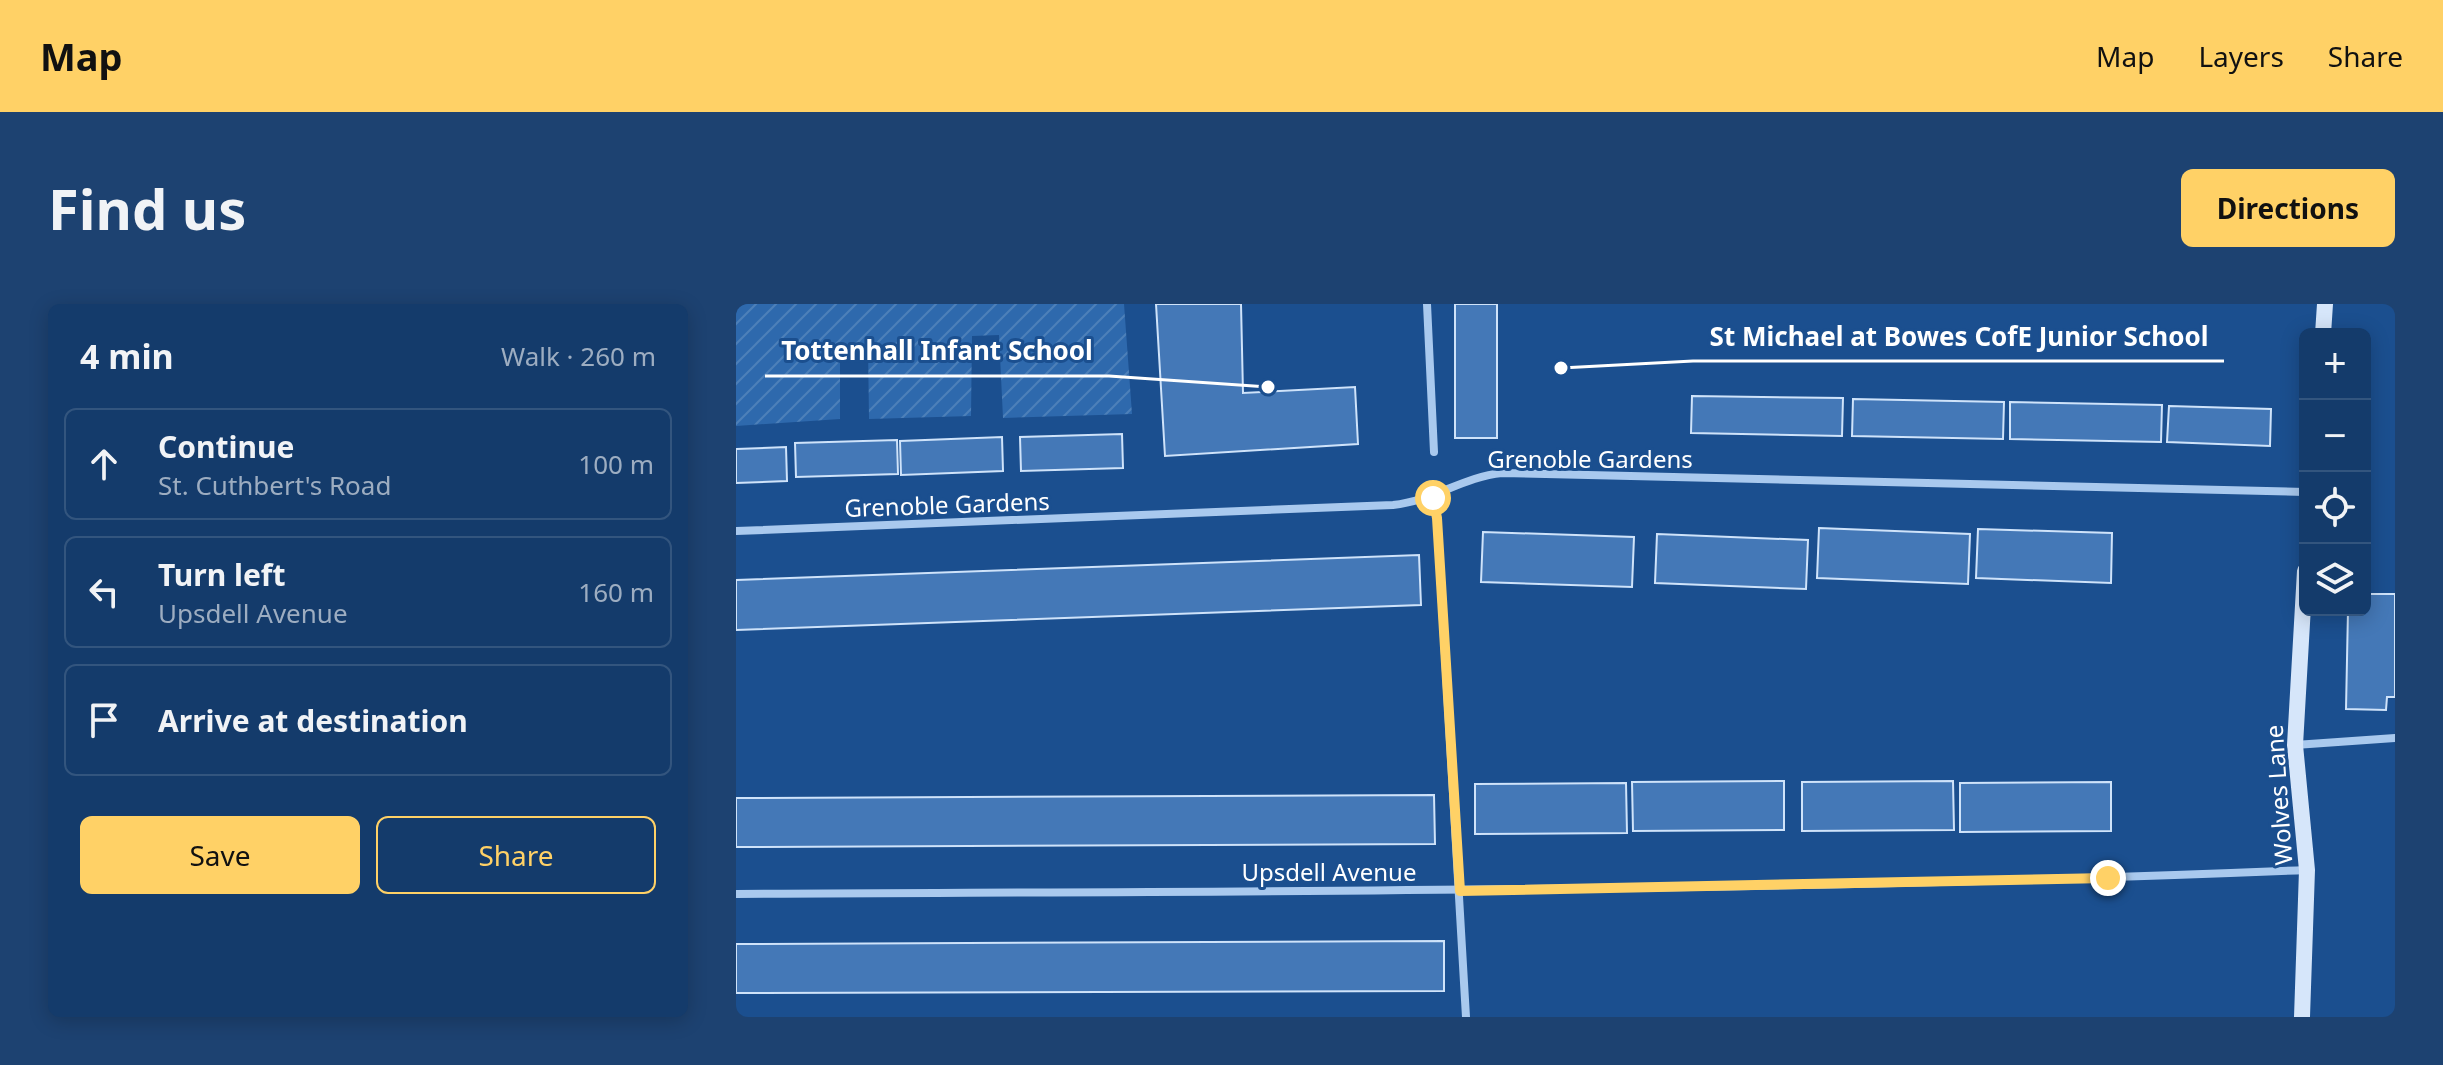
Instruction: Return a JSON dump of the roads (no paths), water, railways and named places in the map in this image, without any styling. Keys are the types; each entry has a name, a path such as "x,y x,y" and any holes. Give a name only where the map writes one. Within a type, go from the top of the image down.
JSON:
{"street":[{"path":"1427,304 1434,452"},
{"path":"2323,328 2325,304"},
{"name":"Grenoble Gardens","path":"736,531 1378,506 1433,498 1482,475 1502,473 2299,492"},
{"path":"1433,498 1437,518 1466,1017"},
{"name":"Wolves Lane","path":"2302,616 2295,745 2307,870 2302,1017"},
{"path":"2295,745 2395,738"},
{"name":"Upsdell Avenue","path":"736,894 1460,891 2092,879 2307,870"}],"place":[{"name":"St Michael at Bowes CofE Junior School","path":"1561,368"},
{"name":"Tottenhall Infant School","path":"1268,387"}]}
